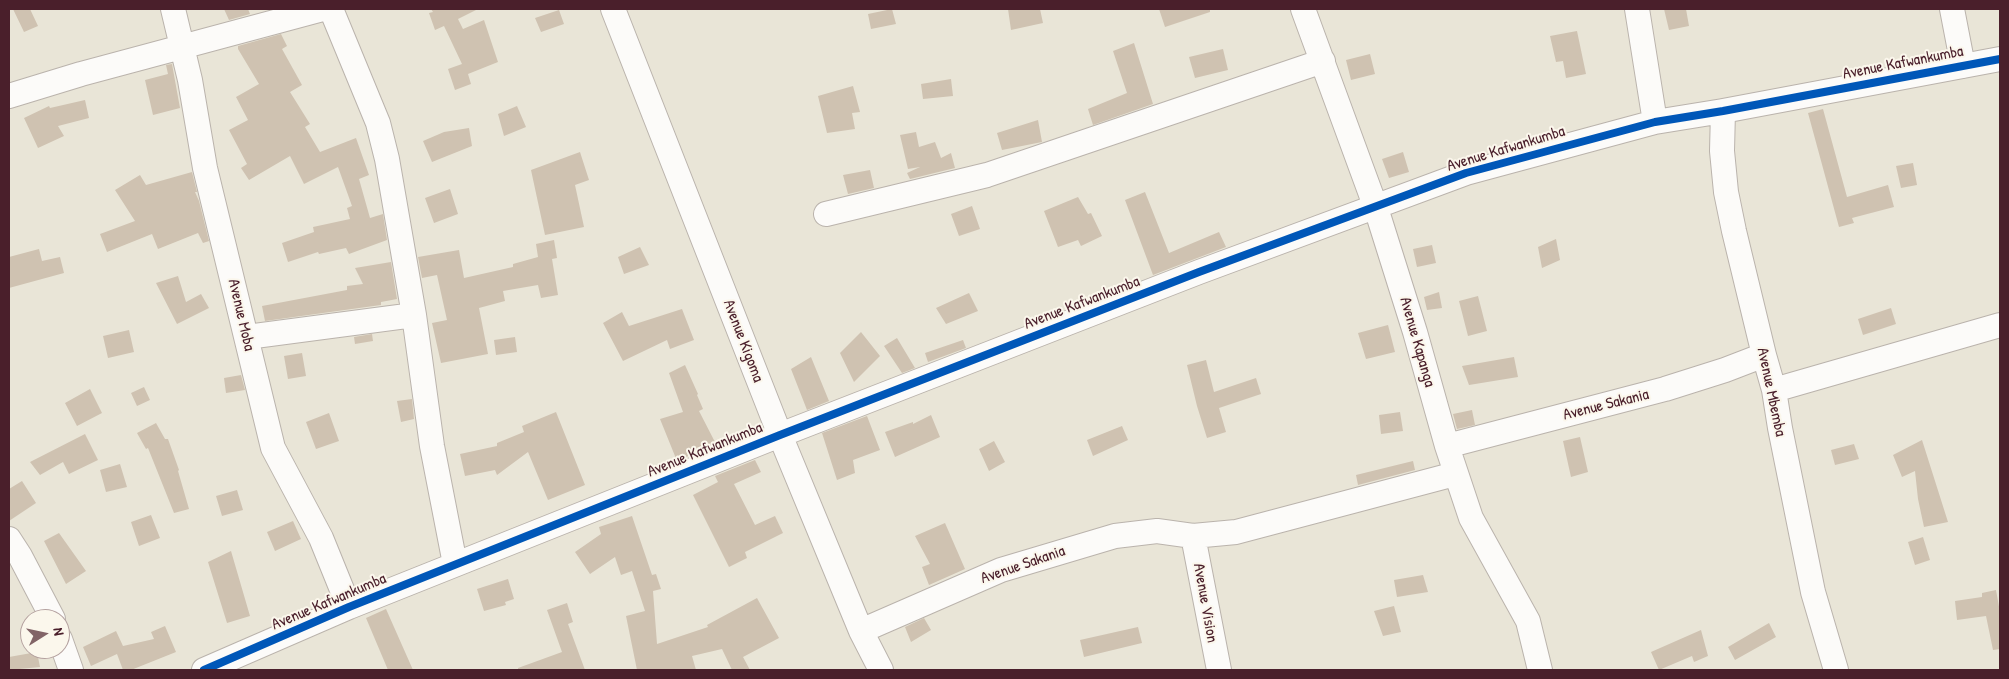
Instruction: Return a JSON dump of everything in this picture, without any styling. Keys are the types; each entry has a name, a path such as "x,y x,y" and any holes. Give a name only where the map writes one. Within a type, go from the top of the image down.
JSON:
{"street":[{"name":"Avenue Moba","path":"173,9 182,46 205,168 247,337 260,403 272,448 323,544 349,607"},
{"path":"9,96 182,46 322,9"},
{"path":"331,9 378,123 389,169 414,315 432,446 455,564"},
{"name":"Avenue Kigoma","path":"613,9 780,435 861,631 881,670"},
{"name":"Avenue Kapanga","path":"1303,9 1376,208 1415,332 1447,446 1471,518 1528,621 1540,670"},
{"path":"1637,9 1655,122"},
{"path":"1952,9 1962,66"},
{"name":"Avenue Kafwankumba","path":"204,670 349,607 780,435 1199,272 1376,208 1466,173 1655,122 2000,59"},
{"path":"826,214 987,175 1323,61"},
{"name":"Avenue Mbemba","path":"1723,111 1722,151 1726,192 1774,390 1813,592 1836,670"},
{"path":"247,337 414,315"},
{"path":"1774,390 2000,325"},
{"name":"Avenue Sakania","path":"1447,446 1665,390 1764,355"},
{"name":"Avenue Sakania","path":"861,631 1000,570 1115,536 1157,531 1193,536 1236,532 1456,474"},
{"name":"Avenue Vision","path":"1193,536 1219,670"},
{"path":"9,539 48,609"}],"building":[{"path":"13,9 30,9 38,26 24,32"},
{"path":"224,9 248,9 250,14 229,20"},
{"path":"431,9 478,9 458,19 463,29 484,20 498,62 468,74 471,84 455,90 448,69 462,64 444,26 435,30 429,13 433,12"},
{"path":"892,9 896,24 871,29 868,14"},
{"path":"1008,9 1040,9 1043,23 1011,30"},
{"path":"1159,9 1210,9 1210,12 1165,27"},
{"path":"1664,9 1686,9 1689,26 1669,30"},
{"path":"559,10 564,24 541,32 535,18"},
{"path":"1577,31 1586,74 1566,78 1563,61 1556,62 1550,36"},
{"path":"281,34 287,46 282,49 302,85 290,92 310,124 305,127 320,152 356,138 369,175 359,179 370,218 383,214 387,240 349,254 346,248 319,254 318,252 288,262 282,243 314,232 313,227 350,219 347,208 352,206 338,167 304,184 290,156 249,180 241,168 247,164 229,130 248,120 236,97 259,84 238,46"},
{"path":"1134,43 1153,104 1093,125 1088,109 1127,93 1113,51"},
{"path":"1223,49 1228,70 1195,78 1189,57"},
{"path":"1370,54 1375,74 1351,80 1346,60"},
{"path":"172,64 180,108 153,115 145,80 168,74 166,65"},
{"path":"951,79 953,96 923,99 921,84"},
{"path":"853,86 860,112 852,113 855,129 827,133 818,96"},
{"path":"85,100 89,118 58,126 64,136 38,148 24,118 49,106 50,108"},
{"path":"517,106 526,127 504,136 498,114"},
{"path":"1823,109 1847,197 1888,185 1894,207 1852,218 1854,223 1839,227 1808,113"},
{"path":"1038,120 1042,142 1002,150 997,133"},
{"path":"469,128 472,146 432,162 423,141 444,132"},
{"path":"916,132 919,147 935,142 941,158 951,153 955,168 910,179 907,173 920,167 908,169 900,135"},
{"path":"580,152 589,180 575,185 584,227 545,235 531,170"},
{"path":"1403,152 1409,172 1389,178 1382,159"},
{"path":"1913,163 1917,185 1901,188 1896,166"},
{"path":"870,170 874,188 848,194 843,175"},
{"path":"192,172 197,192 195,192 209,241 203,243 198,233 158,249 152,234 107,252 100,234 135,221 115,190 140,175 146,185"},
{"path":"450,189 458,214 434,223 425,198"},
{"path":"1145,192 1169,253 1219,232 1226,247 1153,275 1125,200"},
{"path":"1078,197 1088,214 1091,213 1102,236 1081,246 1078,240 1058,247 1044,211"},
{"path":"972,206 980,229 959,236 951,214"},
{"path":"1556,239 1560,260 1542,268 1538,247"},
{"path":"554,240 557,258 552,259 558,295 541,298 538,285 503,291 505,301 479,308 488,354 441,363 432,323 447,320 437,275 422,278 418,257 459,250 464,278 513,267 513,264 538,257 536,244"},
{"path":"1432,245 1436,263 1417,267 1413,249"},
{"path":"640,247 649,265 624,274 618,257"},
{"path":"39,249 42,261 60,257 64,273 9,288 9,257"},
{"path":"391,262 397,299 381,302 381,305 265,321 262,306 347,290 347,286 363,284 355,268"},
{"path":"178,276 186,302 201,294 209,308 177,324 156,283"},
{"path":"1439,292 1442,308 1427,310 1424,297"},
{"path":"969,293 978,311 946,324 936,308"},
{"path":"1478,296 1487,331 1468,336 1459,301"},
{"path":"1891,308 1896,324 1863,335 1858,319"},
{"path":"682,309 694,340 670,349 667,340 623,361 603,323 622,312 629,326"},
{"path":"1388,325 1395,352 1366,359 1358,333"},
{"path":"129,330 134,352 108,358 103,336"},
{"path":"861,332 880,356 854,382 840,353"},
{"path":"372,334 373,341 355,344 354,337"},
{"path":"515,337 517,352 496,355 494,340"},
{"path":"897,338 915,368 902,373 884,346"},
{"path":"963,340 966,348 928,362 925,353"},
{"path":"302,353 306,376 288,379 284,356"},
{"path":"811,357 829,401 807,410 791,369"},
{"path":"1514,357 1518,377 1469,385 1462,366"},
{"path":"1206,360 1214,392 1256,378 1261,394 1219,408 1226,432 1207,438 1187,365"},
{"path":"685,365 703,409 699,411 716,444 677,461 660,419 683,412 669,373"},
{"path":"241,375 245,390 226,393 224,378"},
{"path":"144,387 150,400 137,406 131,393"},
{"path":"90,389 102,413 77,426 65,403"},
{"path":"412,399 414,419 401,422 397,401"},
{"path":"1472,410 1475,425 1457,429 1453,414"},
{"path":"556,412 585,485 548,500 528,452 497,475 495,470 465,476 460,454 497,446 497,443 524,432 522,426"},
{"path":"1400,412 1403,431 1381,434 1379,415"},
{"path":"329,413 339,441 316,449 306,422"},
{"path":"931,415 940,437 895,457 885,432 913,422 913,424"},
{"path":"867,416 880,450 853,460 855,473 837,480 822,433"},
{"path":"156,423 165,439 168,439 179,470 189,509 174,513 148,448 146,449 137,433"},
{"path":"1122,426 1128,440 1093,456 1087,440"},
{"path":"85,434 98,460 69,474 63,462 40,475 30,462"},
{"path":"1580,437 1588,472 1571,477 1563,441"},
{"path":"1922,440 1948,522 1924,527 1915,471 1902,477 1893,455"},
{"path":"994,441 1005,462 989,471 979,449"},
{"path":"1854,444 1859,459 1835,465 1831,450"},
{"path":"755,460 761,472 734,484 755,525 775,516 783,533 745,552 747,558 729,567 693,495 718,482 715,476"},
{"path":"1413,461 1415,470 1358,485 1356,475"},
{"path":"120,464 127,487 106,492 100,470"},
{"path":"22,481 36,503 9,521 9,489"},
{"path":"237,490 243,510 222,516 216,496"},
{"path":"151,515 160,538 139,546 131,522"},
{"path":"632,516 652,575 656,574 661,589 653,591 657,644 708,627 707,625 757,598 779,638 743,657 750,670 732,670 722,649 692,656 696,670 637,670 626,616 645,611 632,571 621,575 615,557 590,574 575,552 601,534 599,527"},
{"path":"293,521 301,539 275,551 267,532"},
{"path":"945,523 965,569 929,585 922,567 930,564 915,536"},
{"path":"59,533 86,571 66,584 44,541"},
{"path":"1923,537 1930,560 1915,565 1908,542"},
{"path":"231,551 250,616 227,623 208,562"},
{"path":"1423,575 1428,592 1397,597 1394,580"},
{"path":"508,579 514,599 505,602 506,605 484,611 477,589"},
{"path":"1996,590 2000,612 2000,649 1993,650 1986,616 1957,620 1955,601 1982,597 1982,593"},
{"path":"567,603 573,622 568,624 585,670 518,670 518,668 562,652 547,610"},
{"path":"1394,606 1401,632 1383,636 1374,611"},
{"path":"386,609 413,670 388,670 366,618"},
{"path":"924,618 931,630 911,642 905,627"},
{"path":"1769,623 1776,637 1735,660 1728,647"},
{"path":"165,626 176,652 131,670 123,670 117,654 91,666 83,647 116,631 123,646 154,639 151,632"},
{"path":"1138,627 1142,643 1084,657 1080,640"},
{"path":"1701,630 1708,656 1694,662 1692,656 1659,670 1651,652"},
{"path":"20,655 20,659 38,659 40,667 9,670 9,657"}],"cycle path":[{"path":"204,670 349,607 780,435 1199,272 1466,173 1655,122 2000,59"}]}
